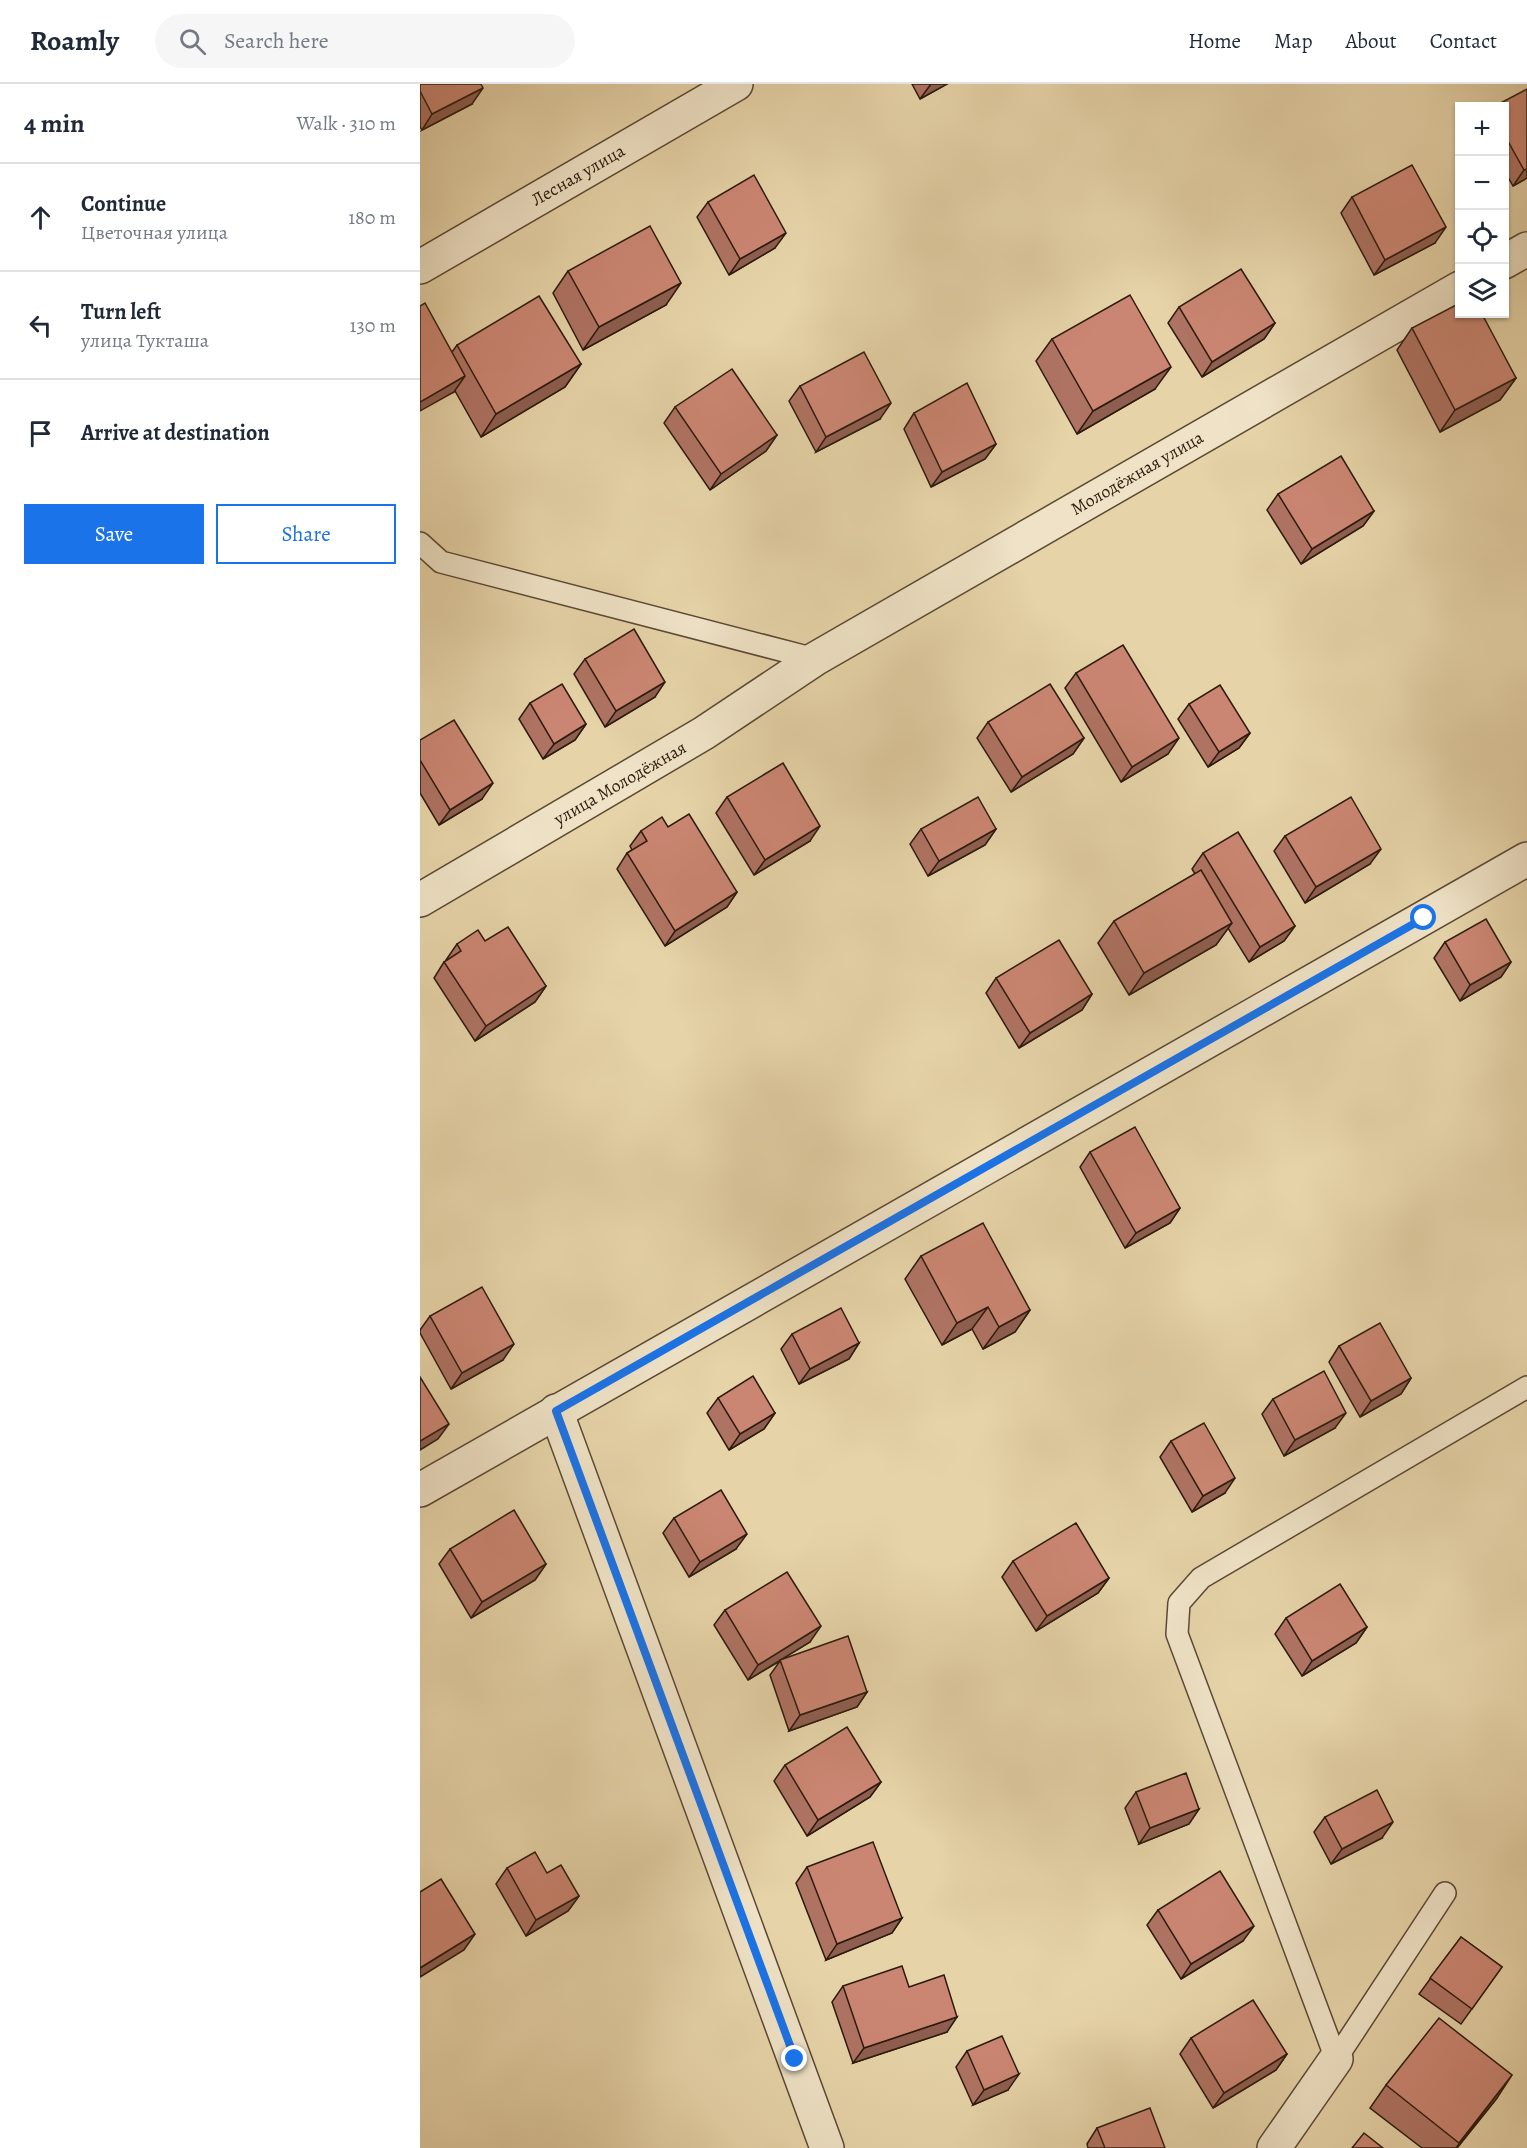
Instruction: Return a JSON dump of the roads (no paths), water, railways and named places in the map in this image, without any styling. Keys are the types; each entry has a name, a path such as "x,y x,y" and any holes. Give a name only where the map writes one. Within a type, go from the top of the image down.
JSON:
{"street":[{"name":"Лесная улица","path":"420,267 736,84"},
{"path":"1509,259 1527,249"},
{"name":"Молодёжная улица","path":"815,658 1455,291"},
{"name":"улица Молодёжная","path":"420,900 704,733 815,658"},
{"path":"420,1490 1527,859"},
{"path":"556,1411 827,2148"},
{"path":"1274,2148 1336,2059"}],"lane":[{"path":"420,543 441,562 815,658"},
{"path":"1336,2059 1178,1634 1179,1603 1201,1578 1527,1387"},
{"path":"1336,2059 1445,1893"}]}
